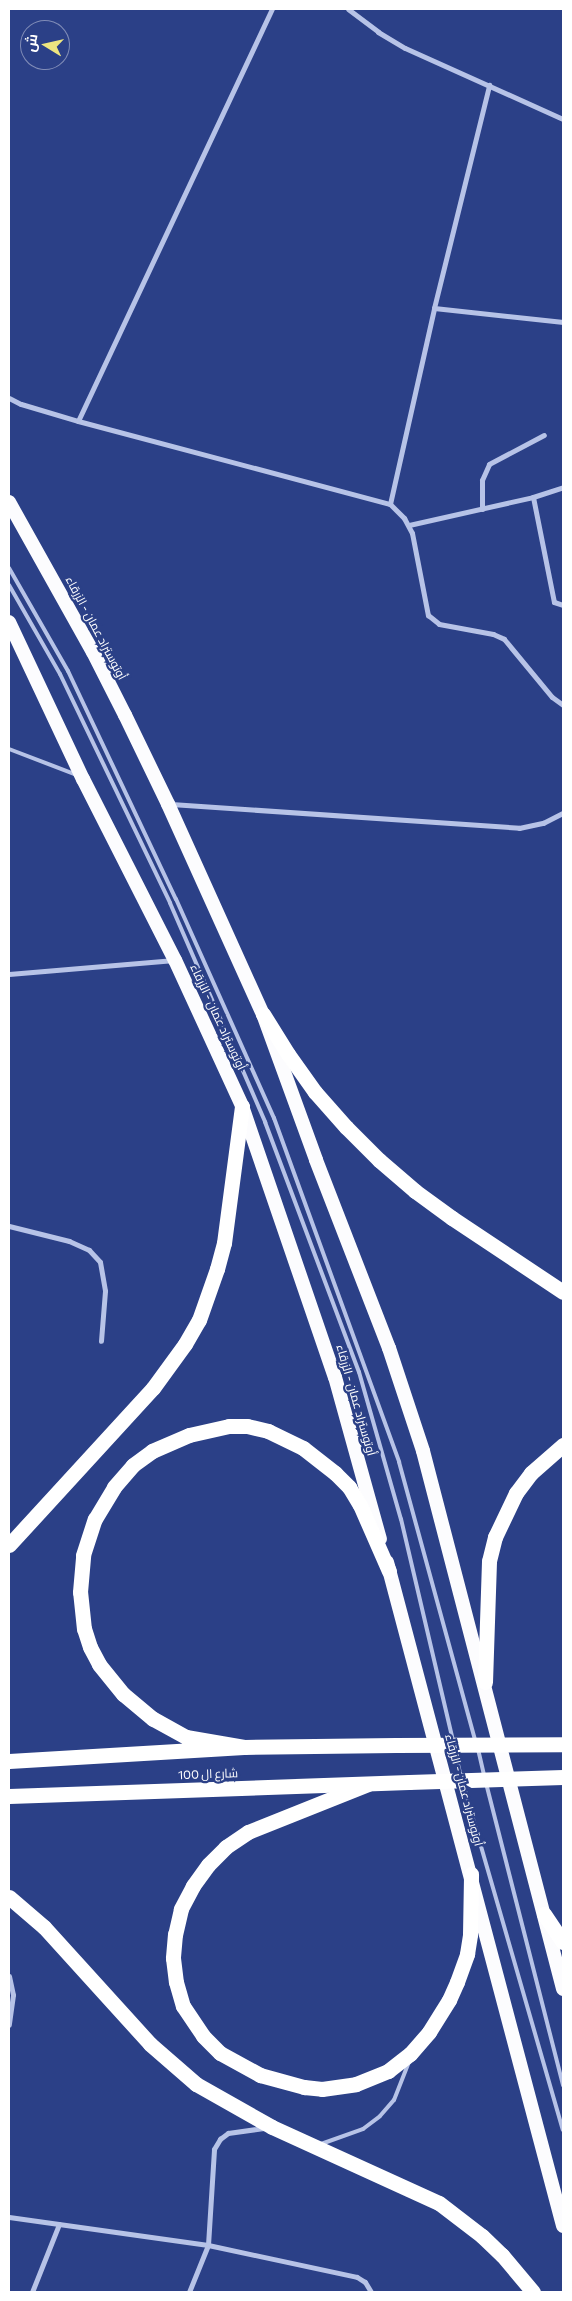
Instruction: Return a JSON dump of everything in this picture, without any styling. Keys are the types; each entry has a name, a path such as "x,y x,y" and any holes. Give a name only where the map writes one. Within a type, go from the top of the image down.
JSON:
{"highway":[{"name":"أوتوستراد عمان - الزرقاء","path":"9,502 93,652 168,804 263,1014 407,1399 426,1459 449,1556 485,1682 563,1989"},
{"name":"أوتوستراد عمان - الزرقاء","path":"10,628 83,779 175,960 242,1106 335,1377 471,1874 563,2226"},
{"path":"263,1014 315,1092 379,1160 414,1191 563,1292"},
{"path":"9,1545 154,1388 186,1344 199,1320 218,1269 224,1243 242,1106"},
{"path":"244,1747 186,1736 153,1719 123,1694 110,1680 90,1647 84,1629 80,1592 83,1555 95,1519 114,1487 133,1465 152,1451 189,1435 229,1426 247,1426 268,1431 303,1448 335,1473 349,1488 360,1505 389,1571"},
{"path":"485,1682 489,1561 495,1537 504,1514 516,1493 531,1473 563,1446"},
{"name":"شارع ال 100","path":"9,1761 244,1747 563,1744"},
{"name":"شارع ال 100","path":"9,1796 563,1777"},
{"path":"368,1784 248,1832 226,1847 208,1865 192,1886 181,1909 175,1934 173,1958 176,1982 183,2006 203,2036 220,2053 260,2075 282,2082 322,2089 356,2084 388,2071 410,2054 429,2032 449,2000 467,1954 471,1874"},
{"path":"9,1897 44,1927 150,2044 196,2084 272,2127 439,2203 482,2236 502,2255 533,2292"},
{"path":"544,1914 563,1942"}],"street":[{"path":"78,422 272,9"},
{"path":"348,9 378,32 405,48 563,119"},
{"path":"390,504 434,308 489,85"},
{"path":"434,308 563,322"},
{"path":"9,398 78,422 390,504 409,524 416,546 422,594 428,615 439,624 493,634 504,639 552,697 563,705"},
{"path":"482,509 482,480 489,464 544,435"},
{"path":"409,524 532,497 563,487"},
{"path":"532,497 554,602 563,605"},
{"path":"168,804 519,828 543,823 563,813"},
{"path":"9,974 175,960"},
{"path":"9,1226 70,1241 89,1250 100,1262 105,1291 101,1340"},
{"path":"9,1976 13,1995 9,2025"},
{"path":"189,2292 208,2244 214,2149 228,2133 272,2127"},
{"path":"9,2217 208,2244 357,2277 365,2282 371,2292"},
{"path":"32,2292 60,2224"}],"lane":[{"path":"9,568 68,671 213,981 274,1118 367,1371 402,1471 457,1667 563,2085"},
{"path":"9,585 60,674 170,902 265,1122 360,1372 401,1519 465,1793 563,2130"},
{"path":"9,749 38,758 83,779"},
{"path":"317,2146 363,2129 380,2116 394,2100 415,2047"}]}
